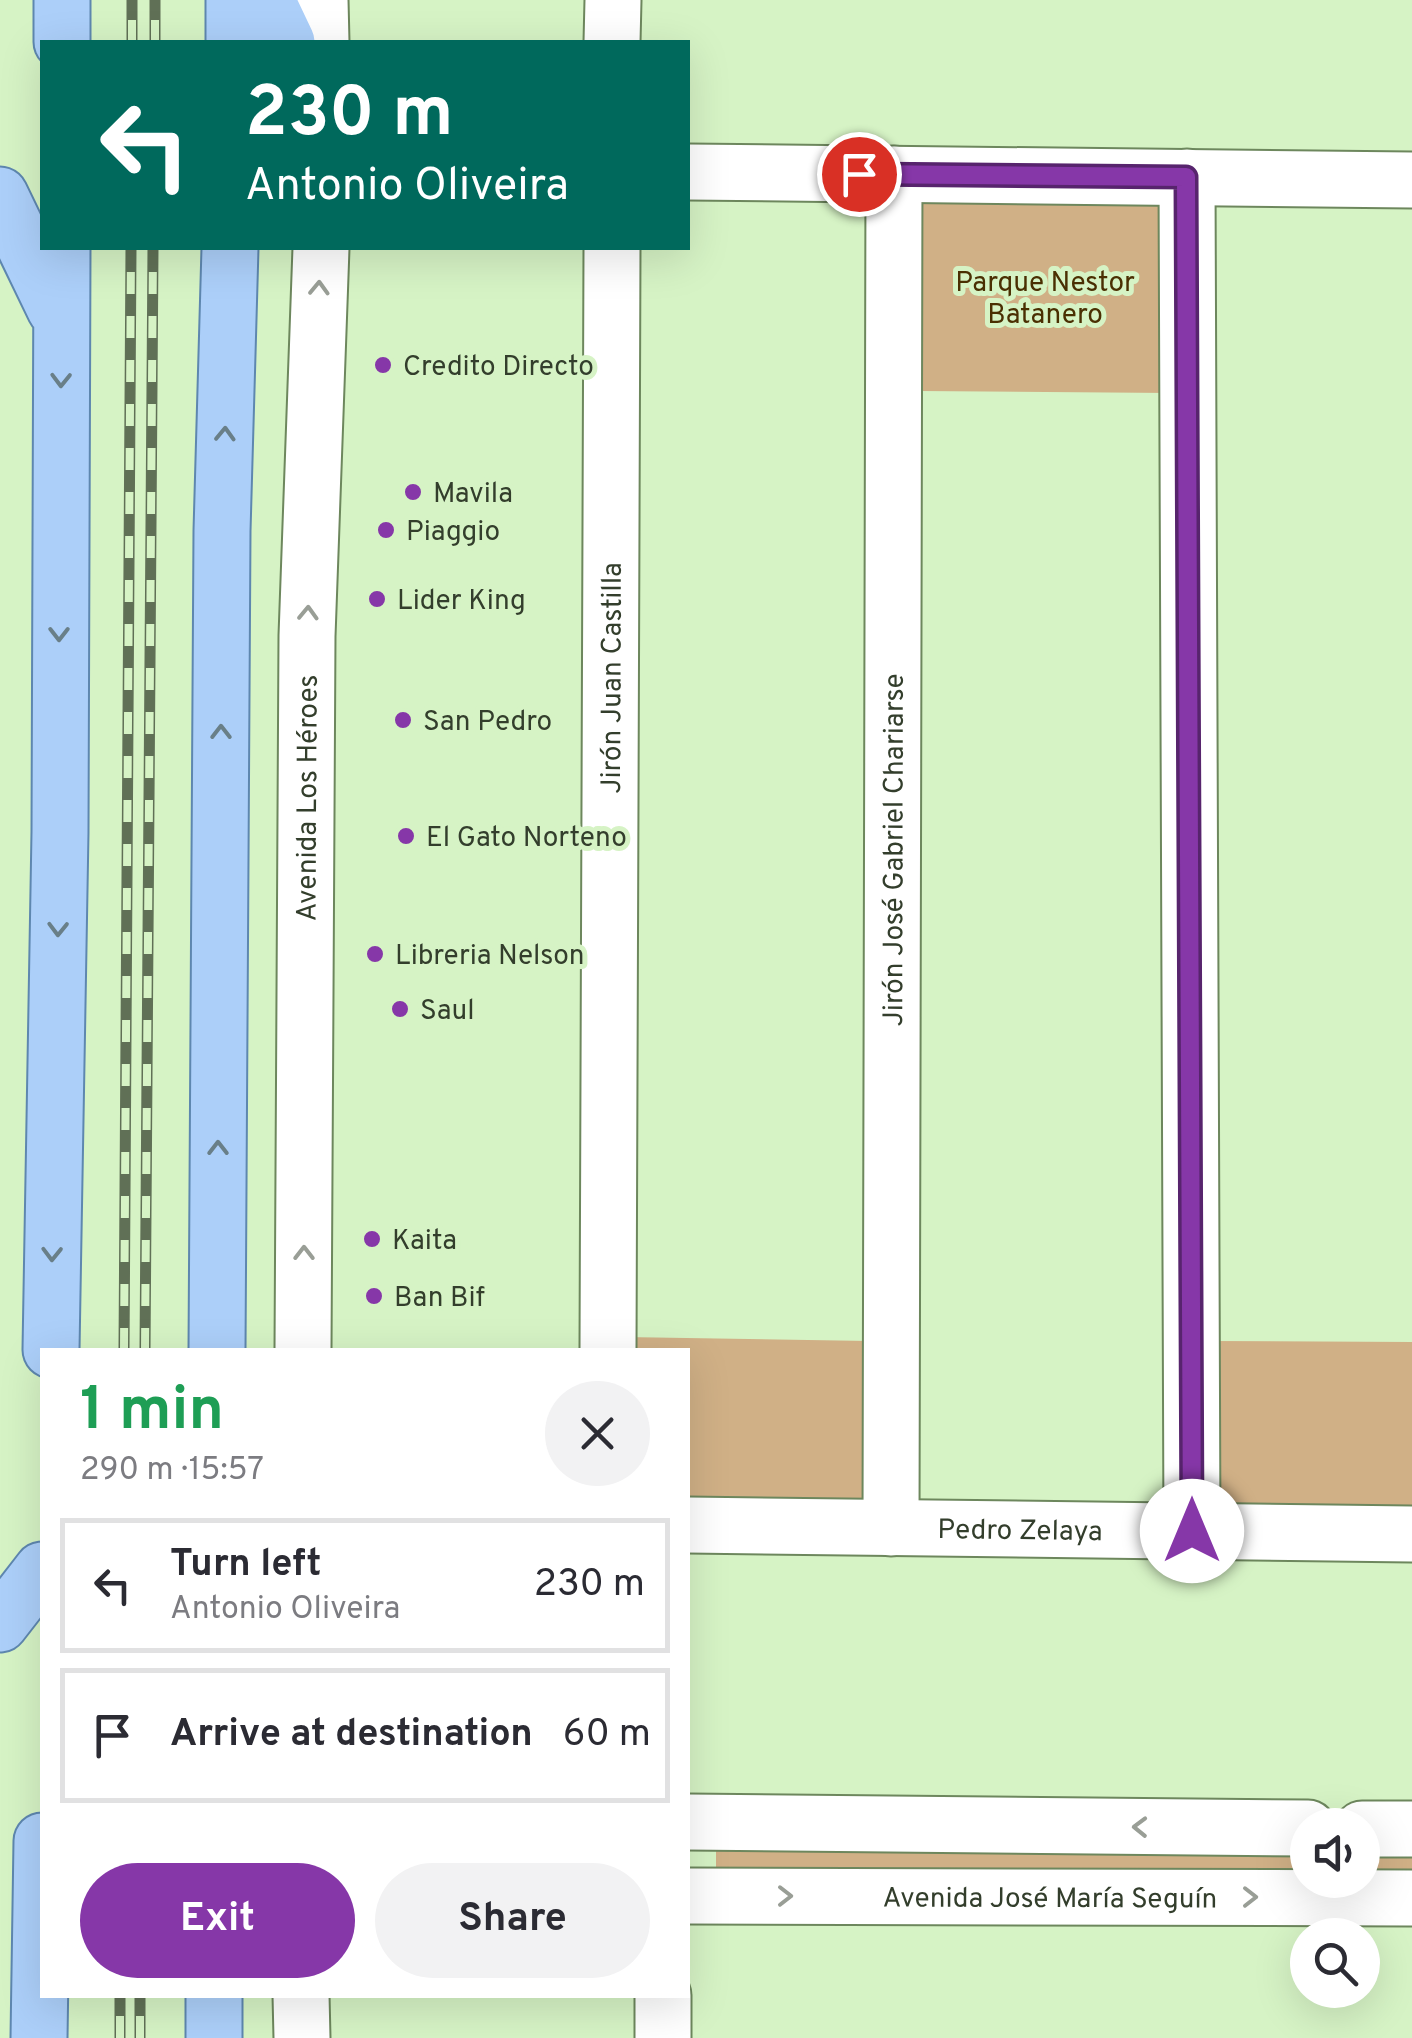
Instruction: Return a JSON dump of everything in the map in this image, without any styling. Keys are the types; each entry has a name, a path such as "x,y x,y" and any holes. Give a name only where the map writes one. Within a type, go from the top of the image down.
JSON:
{"main road":[{"path":"62,0 62,40"},
{"path":"234,0 234,40"},
{"path":"266,0 287,40"},
{"path":"0,195 62,323"},
{"path":"51,1348 62,250"},
{"path":"217,1348 222,551 230,250"},
{"path":"0,1624 40,1573"},
{"path":"39,2038 40,1973"},
{"path":"214,1998 214,2038"}],"street":[{"path":"320,0 321,40"},
{"path":"612,0 612,40"},
{"path":"690,172 1412,180"},
{"name":"Jirón José Gabriel Chariarse","path":"891,1528 894,174"},
{"path":"1186,177 1192,1531"},
{"name":"Avenida Los Héroes","path":"303,1348 307,636 321,250"},
{"name":"Jirón Juan Castilla","path":"608,1348 612,250"},
{"name":"Pedro Zelaya","path":"690,1526 1412,1534"},
{"path":"690,1822 1290,1828"},
{"path":"1380,1829 1412,1829"},
{"name":"Avenida José María Seguín","path":"690,1896 1412,1898"},
{"path":"301,1998 302,2038"},
{"path":"663,2038 664,1998"}],"green space":[{"name":"Parque Nestor Batanero","path":"920,203 1171,204 1170,393 920,391"},
{"path":"624,1337 869,1341 867,1515 690,1511 690,1348 624,1348"},
{"path":"1210,1341 1412,1342 1412,1513 1210,1513"},
{"path":"716,1842 1290,1851 1290,1879 716,1871"},
{"path":"1380,1851 1412,1852 1412,1881 1380,1880"}],"railway":[{"path":"132,0 132,40"},
{"path":"155,0 155,40"},
{"path":"124,1348 131,250"},
{"path":"145,1348 153,250"},
{"path":"120,1998 120,2038"},
{"path":"140,1998 140,2038"}],"place":[{"name":"Credito Directo","path":"383,365"},
{"name":"Mavila","path":"413,492"},
{"name":"Piaggio","path":"386,530"},
{"name":"Lider King","path":"377,599"},
{"name":"San Pedro","path":"403,720"},
{"name":"El Gato Norteno","path":"406,836"},
{"name":"Libreria Nelson","path":"375,954"},
{"name":"Saul","path":"400,1009"},
{"name":"Kaita","path":"372,1239"},
{"name":"Ban Bif","path":"374,1296"}],"route":[{"path":"859,174 1186,177 1192,1531"}]}
